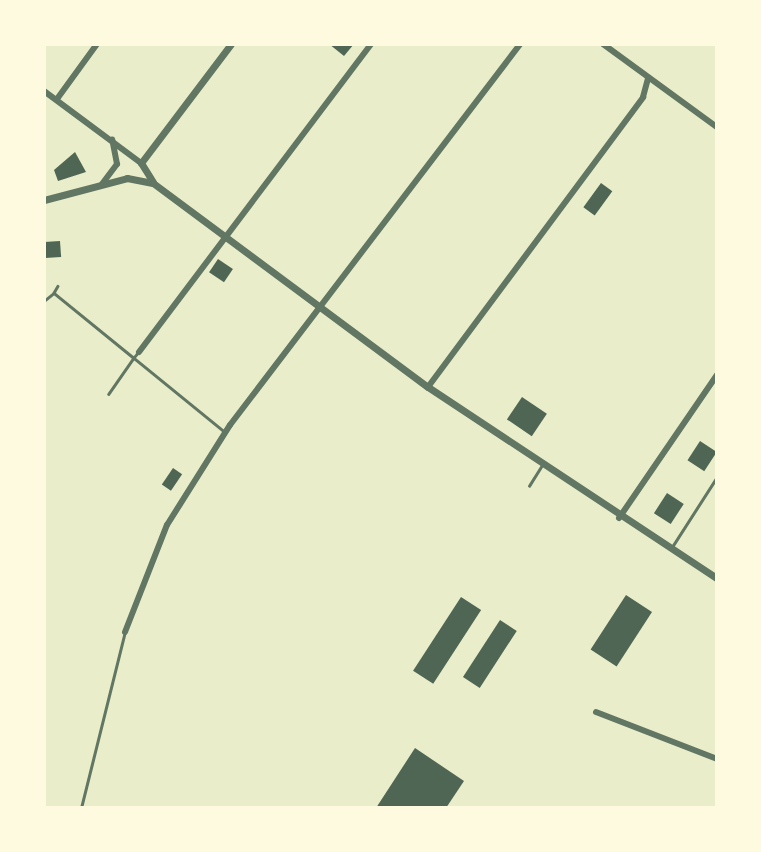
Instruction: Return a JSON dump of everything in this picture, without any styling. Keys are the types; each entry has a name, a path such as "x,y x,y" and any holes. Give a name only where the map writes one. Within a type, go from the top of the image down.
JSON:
{"street":[{"path":"57,99 97,44"},
{"path":"141,163 230,44"},
{"path":"136,355 371,44"},
{"path":"125,632 167,525 225,432 520,44"},
{"path":"603,44 717,127"},
{"path":"428,387 643,97 648,78"},
{"path":"44,91 112,138 141,163 153,183 317,309 620,518 717,578"},
{"path":"102,184 117,164 112,138"},
{"path":"44,200 127,178 153,183"},
{"path":"620,518 717,375"},
{"path":"596,712 717,759"}],"lane":[{"path":"44,301 58,286"},
{"path":"54,293 136,355 225,432"},
{"path":"109,394 136,355"},
{"path":"528,486 542,464"},
{"path":"670,550 717,477"},
{"path":"81,808 125,632"}],"building":[{"path":"329,44 354,44 344,56"},
{"path":"75,152 86,172 58,181 54,170"},
{"path":"601,183 612,191 595,215 583,207"},
{"path":"60,241 61,257 45,258 44,242"},
{"path":"218,259 233,269 224,282 209,272"},
{"path":"522,397 547,414 532,436 507,419"},
{"path":"700,441 717,452 704,471 687,460"},
{"path":"173,468 182,474 171,491 162,485"},
{"path":"667,493 684,504 671,524 654,513"},
{"path":"626,595 652,612 617,666 591,650"},
{"path":"461,597 481,610 433,684 413,671"},
{"path":"500,620 517,631 480,688 463,677"},
{"path":"415,748 464,781 446,808 376,808"}]}
